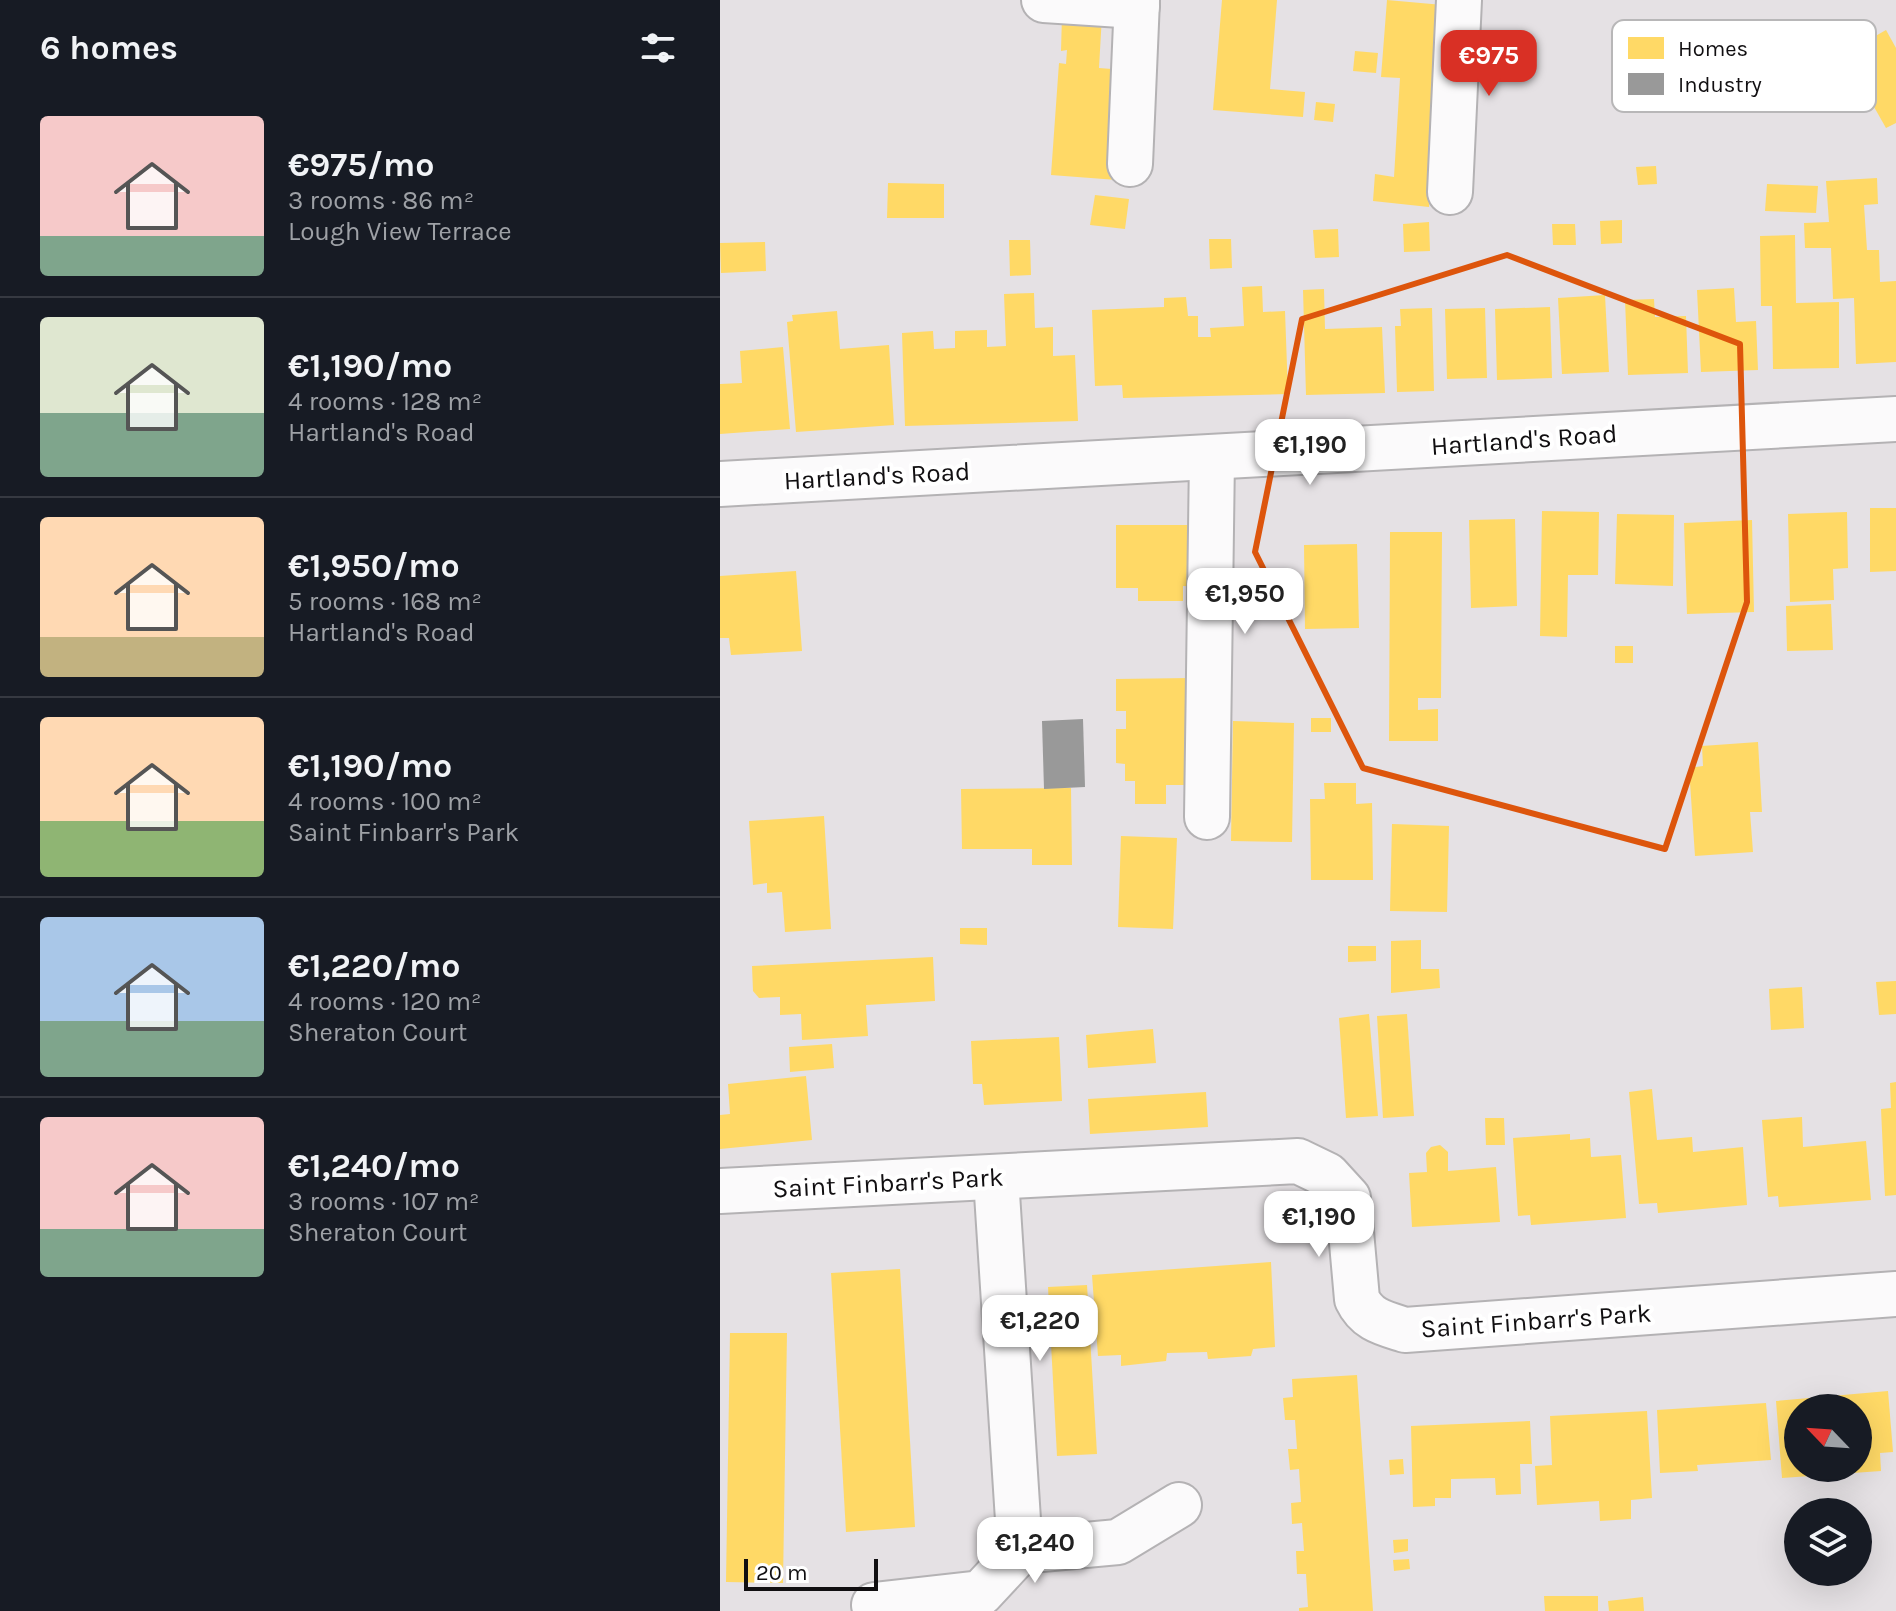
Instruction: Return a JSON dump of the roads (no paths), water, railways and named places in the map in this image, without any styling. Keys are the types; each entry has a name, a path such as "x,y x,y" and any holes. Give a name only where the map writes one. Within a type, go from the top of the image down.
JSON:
{"street":[{"path":"1044,0 1137,3 1130,164"},
{"path":"1450,192 1459,0"},
{"name":"Hartland's Road","path":"720,484 1896,419"},
{"path":"1207,817 1212,457"},
{"name":"Saint Finbarr's Park","path":"720,1191 1298,1161 1314,1166 1348,1198 1357,1299 1363,1312 1379,1322 1405,1330 1896,1294"},
{"path":"996,1178 1020,1551"},
{"path":"874,1605 981,1593 1020,1551 1118,1542 1179,1505"}]}
